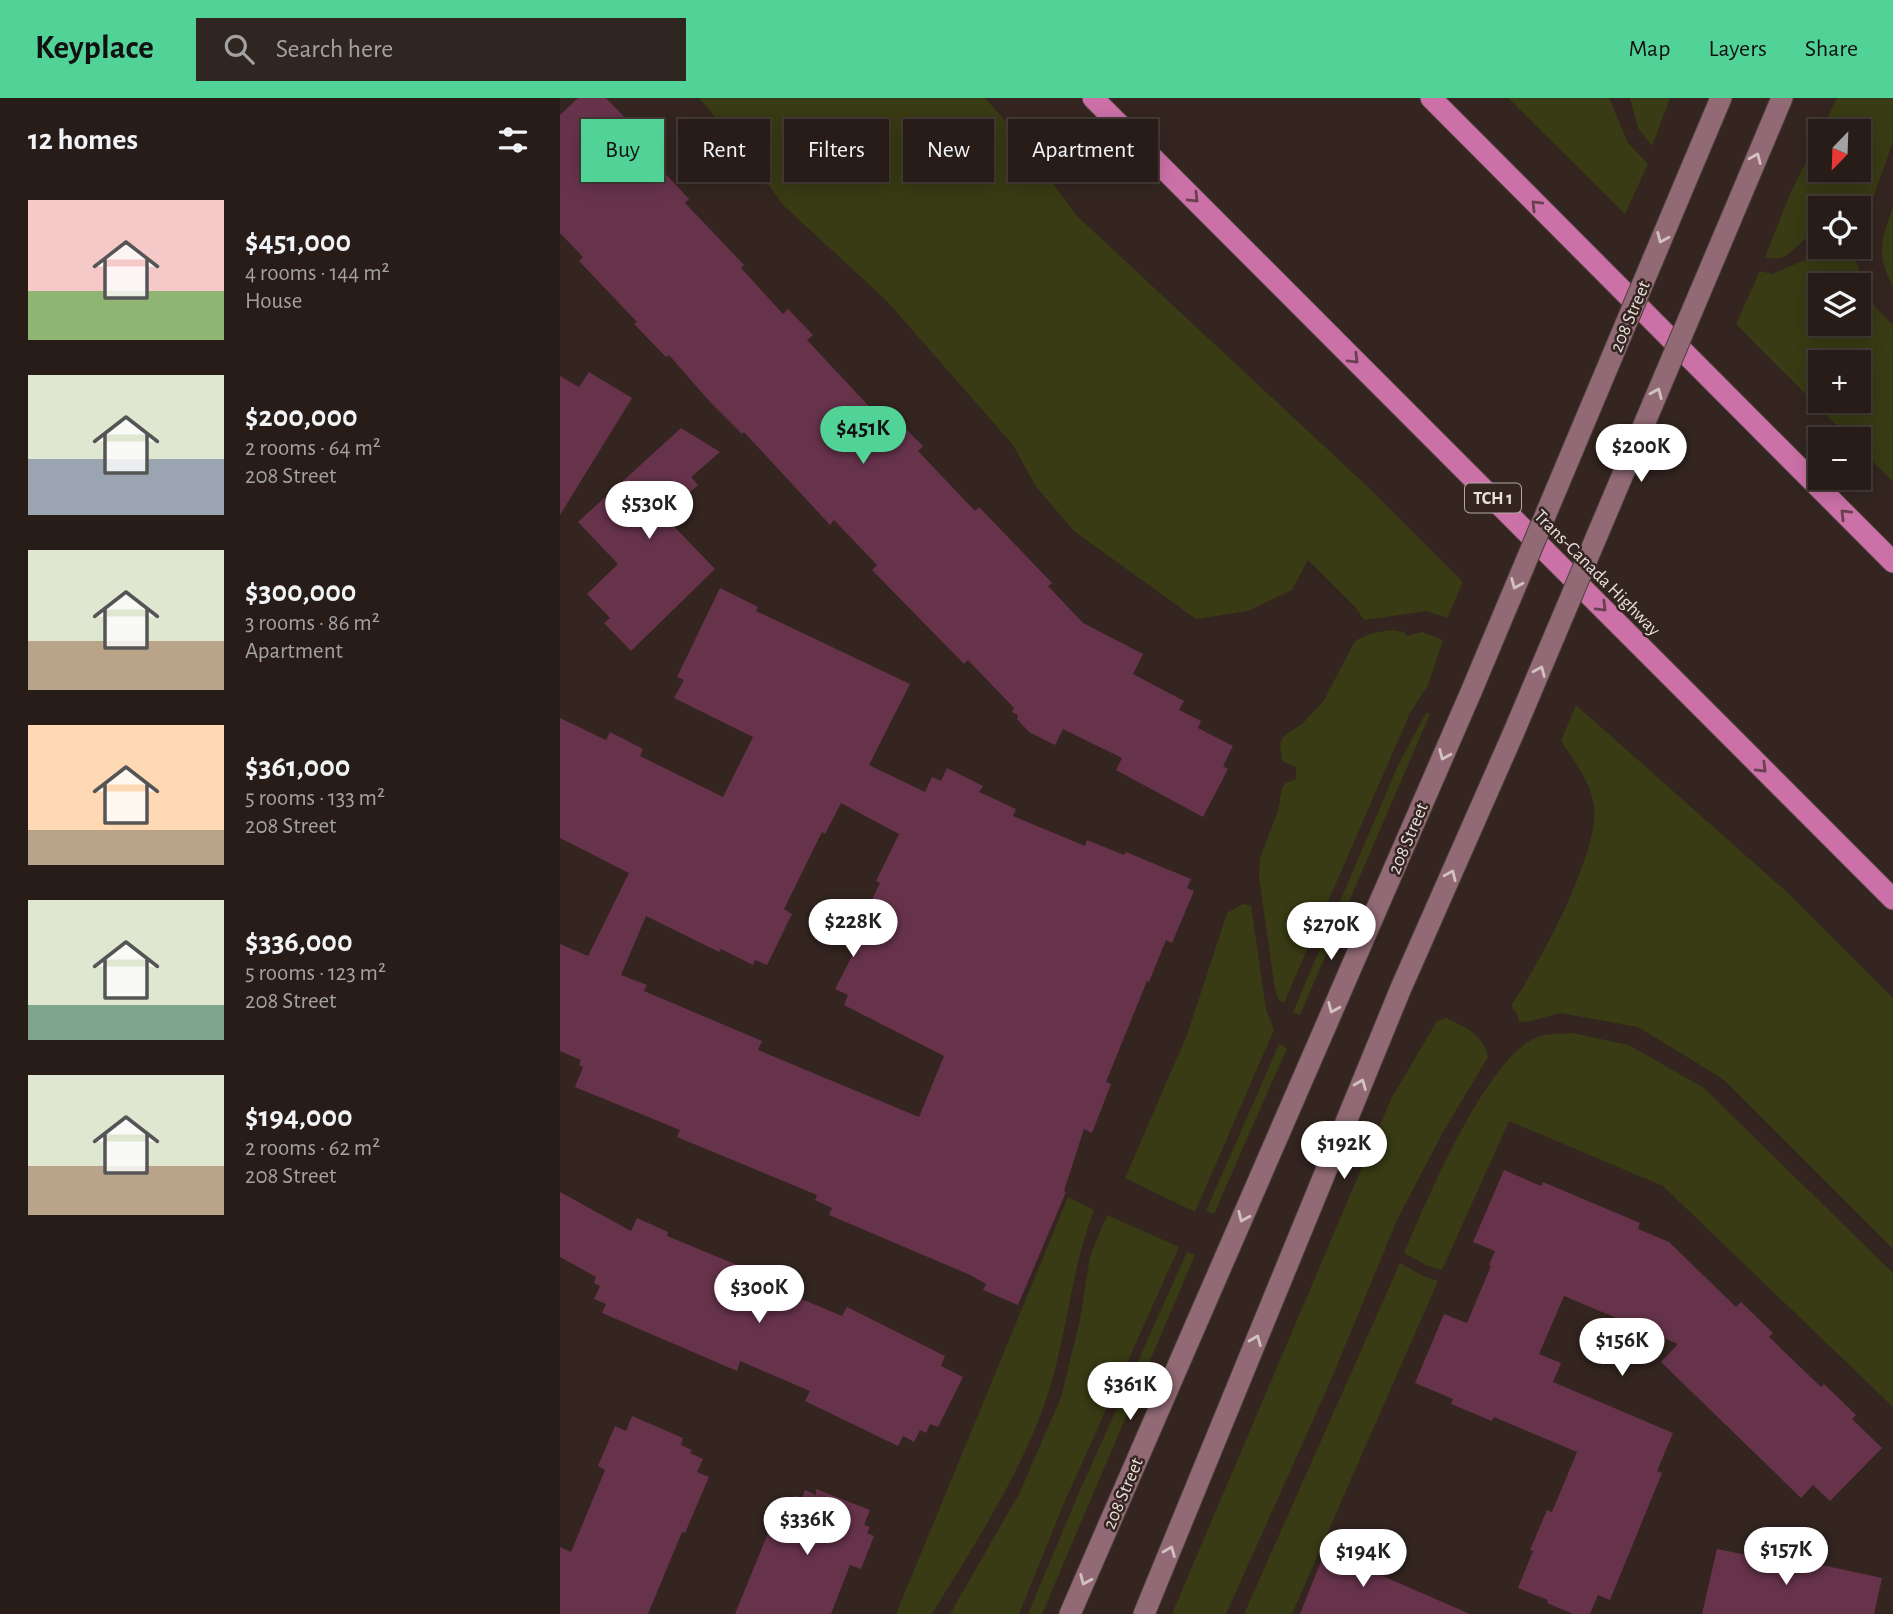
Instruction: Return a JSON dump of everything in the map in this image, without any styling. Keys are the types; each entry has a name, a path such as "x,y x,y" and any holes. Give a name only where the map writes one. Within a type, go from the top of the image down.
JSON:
{"highway":[{"name":"Trans-Canada Highway","path":"1093,98 1893,899"},
{"path":"1431,98 1893,562"}],"main road":[{"name":"208 Street","path":"1070,1614 1471,692 1721,98"},
{"path":"1144,1614 1401,988 1513,734 1782,98"}],"green space":[{"path":"699,98 985,98 1008,124 1008,182 1052,182 1077,216 1369,488 1463,582 1447,618 1427,611 1364,620 1356,608 1308,560 1292,590 1248,611 1196,619 1074,531 1037,488 1013,445 886,300 784,206 766,182 770,182 770,119 717,119"},
{"path":"1508,98 1609,98 1628,143 1648,164 1625,214"},
{"path":"1630,98 1670,98 1652,146 1638,128"},
{"path":"1837,98 1893,98 1893,142 1871,203 1871,196 1808,196 1808,237 1789,254 1774,258 1765,257 1808,157 1808,182 1871,182 1871,119 1827,119"},
{"path":"1893,207 1893,287 1884,266 1882,247"},
{"path":"1808,259 1853,259 1858,264 1859,273 1808,273 1808,336 1871,336 1871,299 1893,325 1893,482 1871,459 1871,427 1838,427 1824,413 1871,413 1871,350 1808,350 1808,397 1736,324 1760,271 1772,274"},
{"path":"1390,630 1404,632 1407,636 1422,632 1443,640 1428,685 1410,713 1284,1003 1278,999 1275,989 1259,877 1260,858 1278,811 1282,788 1296,779 1296,767 1282,761 1280,744 1283,737 1303,723 1323,702 1355,641 1369,634"},
{"path":"1576,705 1788,893 1893,998 1893,1249 1723,1079 1638,1027 1560,1013 1527,1022 1517,1021 1519,1020 1512,1004 1537,964 1565,908 1578,879 1593,827 1594,807 1589,789 1561,741"},
{"path":"1426,713 1430,714 1300,1015 1293,1012 1398,765"},
{"path":"1243,904 1251,906 1266,1009 1274,1030 1195,1212 1125,1178 1187,1035 1227,913"},
{"path":"1446,1018 1478,1037 1488,1057 1443,1132 1397,1220 1331,1380 1226,1614 1172,1614 1391,1099 1437,1021"},
{"path":"1572,1033 1629,1045 1704,1088 1893,1273 1893,1407 1663,1186 1509,1121 1442,1270 1404,1253 1442,1168 1496,1074 1516,1052 1535,1038 1548,1034"},
{"path":"1279,1044 1287,1048 1214,1214 1206,1211"},
{"path":"1068,1197 1094,1210 1080,1256 1054,1374 1036,1426 996,1509 932,1614 896,1614"},
{"path":"1107,1215 1179,1247 1065,1501 1019,1614 950,1614 1020,1492 1061,1397 1080,1320 1090,1256"},
{"path":"1187,1252 1195,1255 1042,1614 1028,1614 1077,1497"},
{"path":"1400,1263 1438,1281 1292,1614 1244,1614"}],"building":[{"path":"578,98 606,98 626,119 581,119 581,182 664,182 664,172 689,199 685,203 744,265 741,268 783,314 788,309 813,335 807,340 891,430 899,422 923,446 918,451 975,511 979,507 1052,583 1048,586 1083,623 1143,654 1133,674 1184,701 1179,710 1201,721 1198,728 1233,746 1223,766 1228,769 1203,817 1116,770 1122,758 1063,729 1055,745 1029,732 1017,719 1018,715 1012,712 1014,708 968,660 964,664 872,570 877,565 834,520 830,525 744,432 742,434 710,402 669,355 666,357 634,324 637,322 579,261 583,257 560,233 560,115"},
{"path":"589,372 632,398 560,515 560,376 579,387"},
{"path":"681,428 720,452 691,477 698,485 664,516 715,569 631,651 604,623 610,618 587,594 618,564 578,522"},
{"path":"720,588 758,607 756,611 910,684 869,765 925,792 932,777 941,781 947,768 983,786 979,792 1016,809 1013,816 1085,846 1087,840 1124,855 1126,852 1191,879 1187,888 1194,891 1172,943 1166,940 1149,982 1147,981 1106,1082 1111,1084 1092,1133 1084,1129 1064,1191 1066,1192 1018,1305 983,1290 986,1284 968,1274 829,1215 832,1208 815,1200 817,1195 677,1137 680,1130 575,1087 583,1067 579,1065 581,1060 560,1051 560,944 588,956 629,873 560,838 560,718 606,740 610,732 643,749 640,756 723,797 753,737 674,698 684,680 677,677","holes":["841,803 899,834 876,881 880,883 861,922 868,925 835,989 848,995 844,1005 944,1056 919,1117 758,1050 762,1041 644,991 647,985 621,975 646,916 719,952 721,949 753,965 755,960 767,965 792,914 784,909 822,832 825,834"]},
{"path":"1504,1170 1541,1186 1543,1182 1640,1223 1638,1229 1669,1242 1736,1307 1741,1302 1773,1333 1769,1337 1821,1387 1824,1384 1856,1415 1852,1419 1882,1448 1830,1501 1813,1485 1801,1498 1661,1362 1678,1344 1564,1296 1539,1354 1561,1363 1553,1382 1673,1433 1657,1471 1662,1473 1610,1600 1598,1595 1590,1614 1573,1614 1518,1588 1547,1510 1552,1512 1577,1452 1494,1417 1492,1421 1451,1404 1453,1399 1415,1383 1444,1314 1467,1323 1491,1266 1489,1265 1495,1251 1473,1242"},
{"path":"560,1192 631,1231 637,1218 668,1232 667,1236 747,1269 749,1265 784,1279 780,1290 842,1316 847,1307 945,1356 941,1366 963,1377 938,1427 930,1424 926,1433 920,1430 914,1442 903,1436 898,1446 805,1401 810,1391 740,1361 737,1371 602,1313 606,1304 594,1299 600,1286 594,1283 596,1277 560,1257"},
{"path":"632,1416 683,1438 681,1445 703,1459 697,1472 709,1477 685,1533 682,1532 648,1614 560,1614 560,1547 571,1552 605,1470 598,1466 615,1426 626,1431"},
{"path":"816,1489 870,1510 864,1525 870,1527 867,1533 874,1536 861,1569 850,1565 831,1614 735,1614 779,1506 788,1510 794,1495 802,1498 805,1490 816,1495"},
{"path":"1331,1536 1352,1543 1362,1567 1470,1614 1300,1614"},
{"path":"1717,1549 1747,1555 1748,1549 1882,1578 1874,1614 1702,1614"}]}
